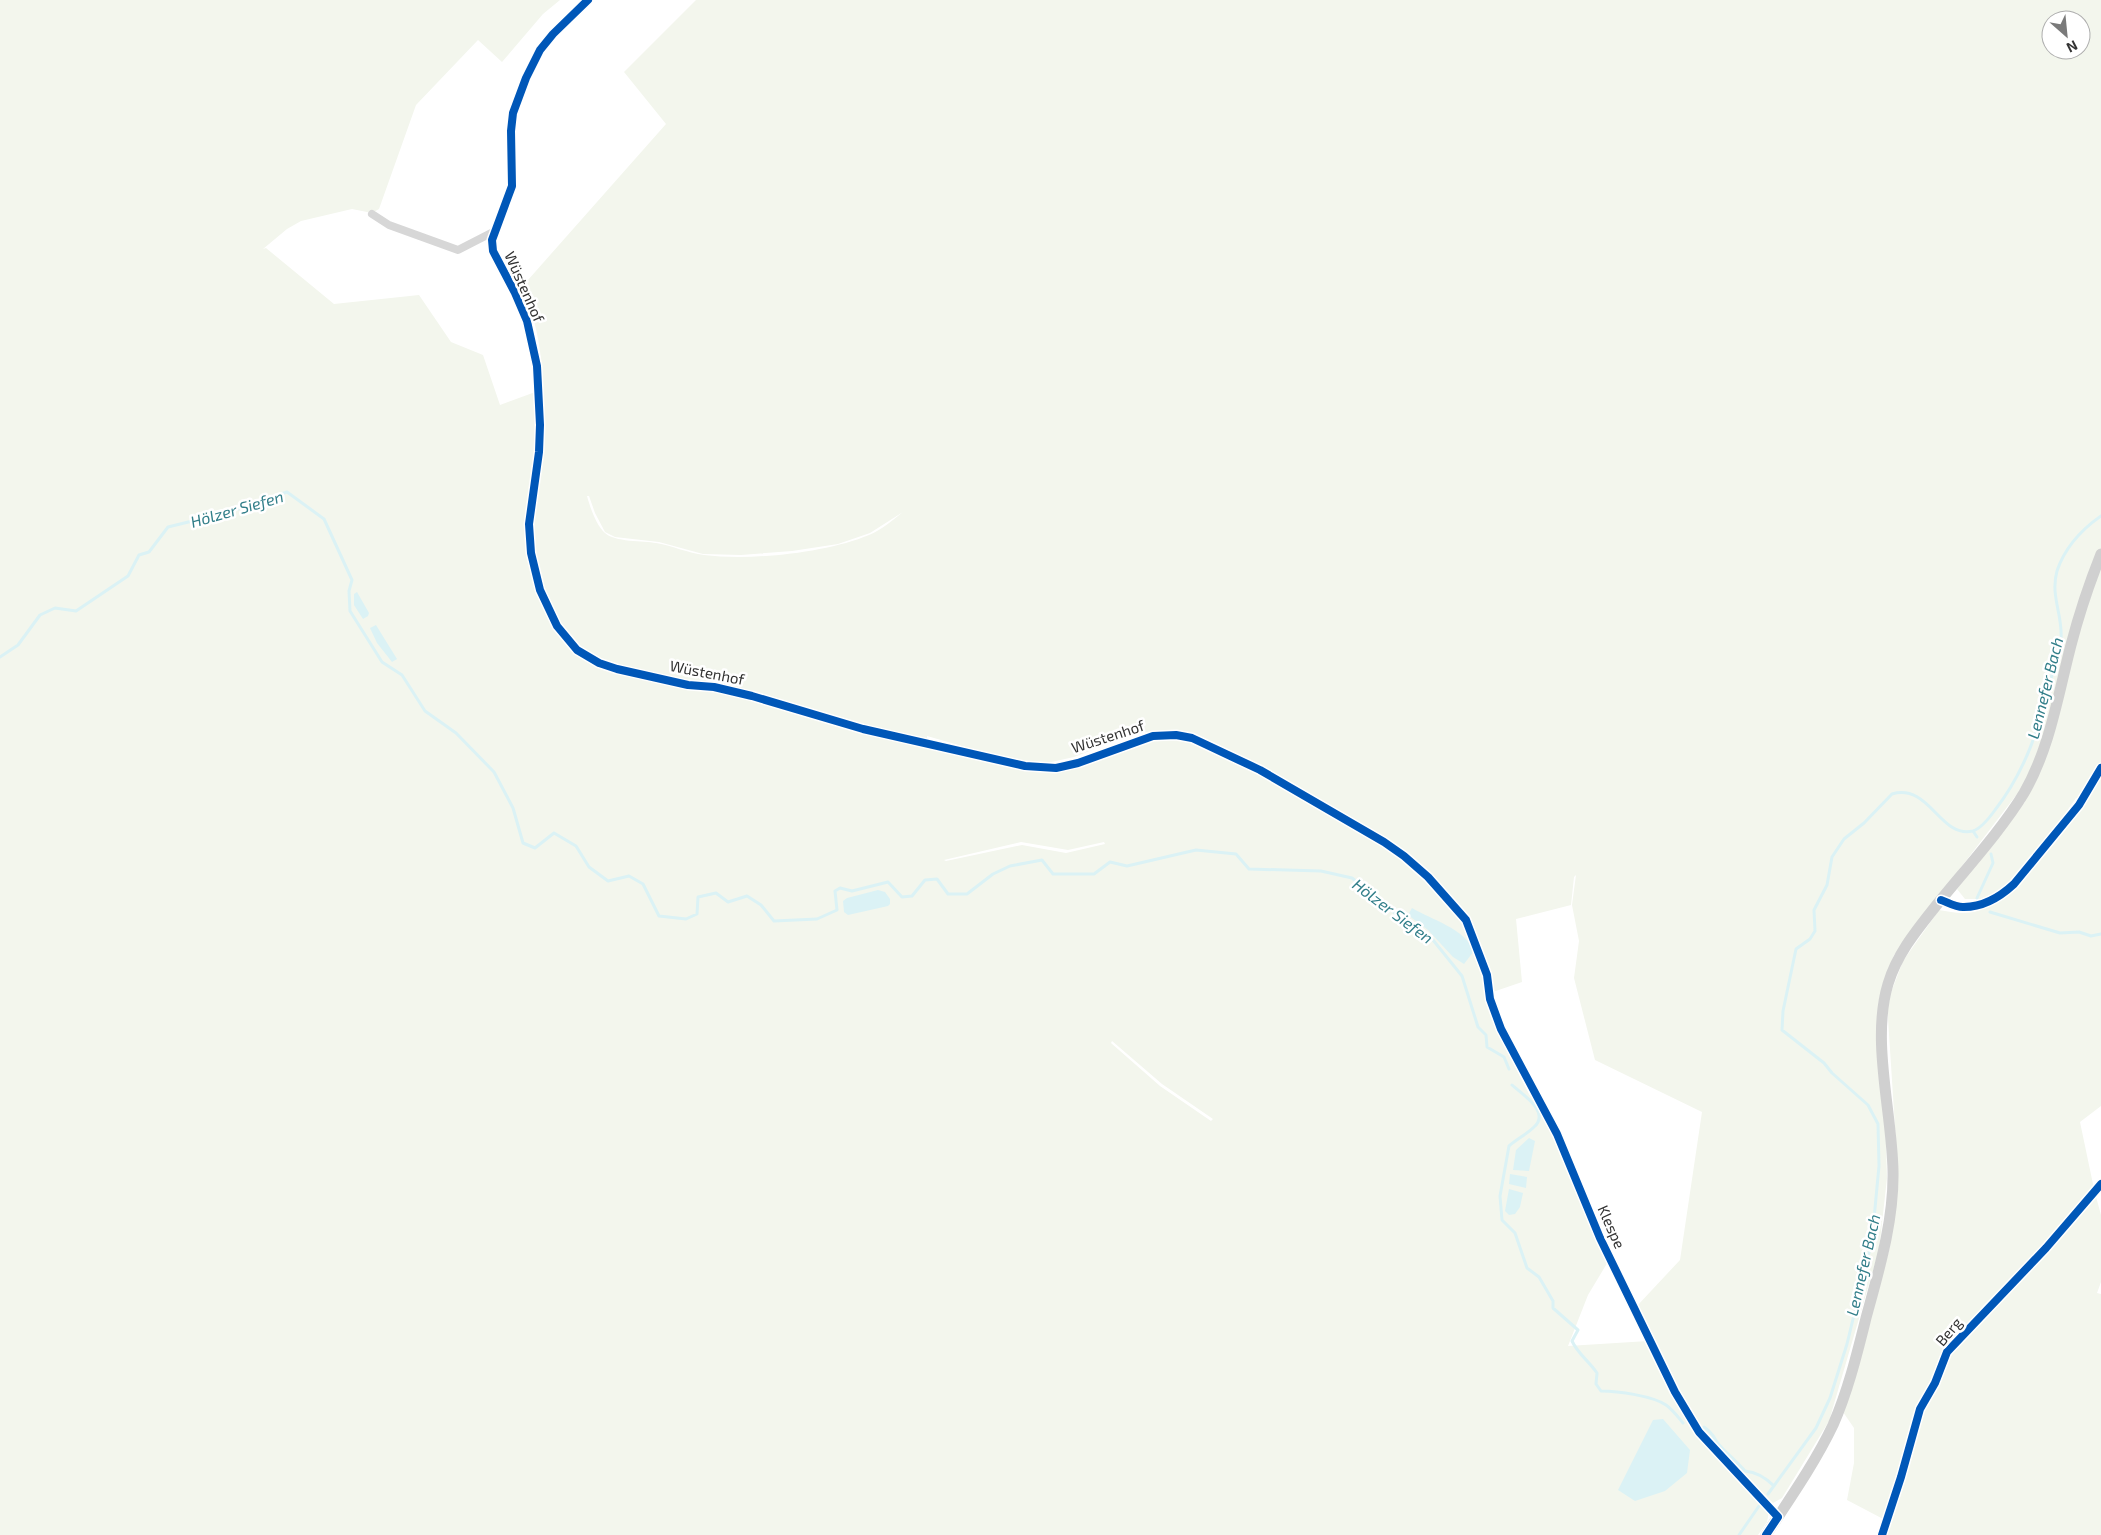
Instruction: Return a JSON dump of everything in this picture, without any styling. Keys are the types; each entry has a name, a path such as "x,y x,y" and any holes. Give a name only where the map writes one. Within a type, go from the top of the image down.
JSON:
{"main road":[{"path":"1766,1535 1832,1426 1848,1386 1872,1298 1889,1222 1893,1172 1883,1061 1882,1009 1895,963 1910,938 2023,794 2039,762 2050,732 2085,595 2101,554"}],"street":[{"name":"Wüstenhof","path":"588,0 552,34 540,50 526,78 513,113 511,131 512,186 492,240 493,250 527,321 538,366 539,452 529,524 530,553 540,590 557,626 577,650 600,663 617,668 688,685 714,687 752,696 863,729 1024,766 1056,768 1153,736 1176,735 1192,738 1260,770 1384,842 1428,877 1466,920"},
{"path":"372,214 389,225 458,250 495,231"},
{"path":"1941,900 1962,908 1994,900 2004,893 2014,884 2079,805 2101,768"},
{"name":"Klespe","path":"1466,920 1487,975 1490,998 1501,1030 1557,1134 1600,1238 1675,1392 1699,1432 1778,1517"},
{"name":"Berg","path":"1882,1535 1902,1477 1920,1409 1935,1382 1948,1352 2046,1248 2101,1184"}],"shaded area":[{"path":"0,0 560,0 543,14 502,62 478,40 416,105 379,209 372,213 352,209 301,221 287,229 263,249 266,248 334,304 419,295 451,342 483,355 500,405 538,391 538,441 531,509 536,508 541,456 543,426 542,365 538,337 531,311 520,289 666,124 624,72 696,0 2101,0 2101,1106 2080,1122 2094,1189 2069,1220 2011,1281 1984,1305 1959,1334 1945,1357 1919,1415 1887,1521 1847,1500 1854,1463 1854,1428 1843,1412 1889,1251 1898,1173 1887,1003 1903,961 1939,910 1968,913 1992,905 2007,894 2036,865 2086,803 2076,798 2049,837 2005,889 1981,899 1965,899 1957,889 2025,802 2017,794 1894,955 1879,999 1876,1041 1885,1113 1887,1178 1879,1250 1829,1421 1782,1498 1773,1503 1719,1451 1693,1418 1667,1371 1637,1306 1680,1260 1702,1112 1595,1060 1574,978 1579,941 1572,905 1576,875 1574,877 1571,905 1516,919 1522,982 1487,994 1496,1028 1529,1094 1553,1122 1609,1260 1588,1295 1568,1346 1648,1341 1681,1409 1769,1511 1767,1522 1758,1535 0,1535","holes":["587,496 589,496 605,532 615,537 659,542 703,554 741,555 792,551 838,544 870,533 903,512 873,533 832,547 788,554 723,557 698,554 656,543 622,540 609,536 605,533 594,516","1163,731 1183,733 1137,736 1074,759 1047,766 1018,765 927,740 927,736 1018,762 1047,763 1074,757 1136,733","1021,842 1068,850 1104,842 1105,844 1066,853 1022,845 944,860","1112,1041 1162,1084 1213,1119 1211,1121 1160,1086 1111,1043"]},
{"path":"357,592 369,613 363,619 354,605 354,594"},
{"path":"376,625 397,659 392,662 377,643 370,628"},
{"path":"878,890 885,892 890,899 888,906 848,915 844,912 843,901 847,898"},
{"path":"1412,908 1447,925 1463,936 1474,951 1464,964 1453,957 1428,930 1408,915"},
{"path":"1529,1138 1535,1141 1529,1171 1513,1170 1516,1150"},
{"path":"1510,1174 1527,1177 1526,1188 1509,1184"},
{"path":"1509,1189 1523,1193 1520,1207 1515,1214 1509,1215 1505,1211"},
{"path":"2095,1193 2101,1215 2101,1282 2097,1293 2101,1294 2101,1535 1884,1535 1898,1501 1913,1439 1947,1358 1961,1336"},
{"path":"1663,1419 1690,1450 1687,1473 1665,1491 1635,1501 1618,1490 1653,1420"}],"waterway":[{"name":"Hölzer Siefen","path":"0,657 18,645 40,615 55,608 76,611 128,576 139,555 149,552 168,527 229,512 287,492 324,519 352,580 349,591 350,611 382,662 402,675 425,711 456,733 494,772 513,808 523,843 535,848 554,833 576,846 589,867 608,881 629,876 643,884 659,916 686,919 697,914 698,897 716,893 728,902 747,896 761,905 774,921 817,919 837,910 835,891 840,888 852,891 888,882 902,897 912,896 925,880 937,879 948,894 967,894 993,874 1010,866 1042,860 1053,874 1094,874 1110,862 1127,866 1196,850 1236,854 1249,869 1321,871 1352,878 1401,918 1429,935 1462,976 1478,1027 1486,1035 1487,1047 1504,1057 1509,1069"},
{"name":"Lennefer Bach","path":"1768,1494 1816,1428 1830,1398 1847,1344 1872,1240 1879,1166 1878,1124 1868,1105 1832,1073 1824,1063 1782,1030 1783,1011 1796,949 1810,939 1815,931 1814,910 1827,885 1832,857 1844,839 1864,823 1892,794 1905,793 1916,796 1952,827 1962,831 1973,831 1980,827 2006,795 2030,748 2059,649 2061,630 2055,580 2060,562 2074,540 2101,516"},
{"name":"Lennefer Bach","path":"1973,831 1977,837"},
{"path":"1977,898 1993,863 1991,854"},
{"path":"1990,912 2060,933 2079,932 2091,936 2101,934"},
{"name":"Hölzer Siefen","path":"1512,1085 1528,1098 1537,1109 1539,1115 1534,1127 1509,1146 1500,1196 1502,1220 1515,1233 1527,1268 1539,1277 1553,1301 1553,1308 1578,1330 1572,1341 1577,1350 1597,1373 1596,1384 1601,1391 1653,1399 1666,1405 1683,1423"},
{"name":"Hölzer Siefen","path":"1704,1427 1745,1471 1761,1476 1774,1486"},
{"name":"Lennefer Bach","path":"1739,1535 1759,1506"}],"cycle path":[{"path":"588,0 553,34 540,50 526,78 513,113 511,131 512,186 492,240 493,251 527,321 537,366 540,425 539,452 529,524 531,553 540,590 557,626 577,650 599,663 617,669 688,685 714,687 752,696 863,729 1025,766 1056,768 1078,763 1153,736 1176,735 1192,738 1260,770 1384,842 1404,856 1428,877 1466,920 1487,975 1490,999 1501,1029 1557,1134 1600,1238 1675,1392 1699,1432 1778,1517 1766,1535"},
{"path":"1941,900 1958,907 1971,907 1991,900 2009,889 2079,805 2101,768"},
{"path":"1882,1535 1920,1409 1935,1383 1947,1352 2046,1248 2101,1184"}]}
